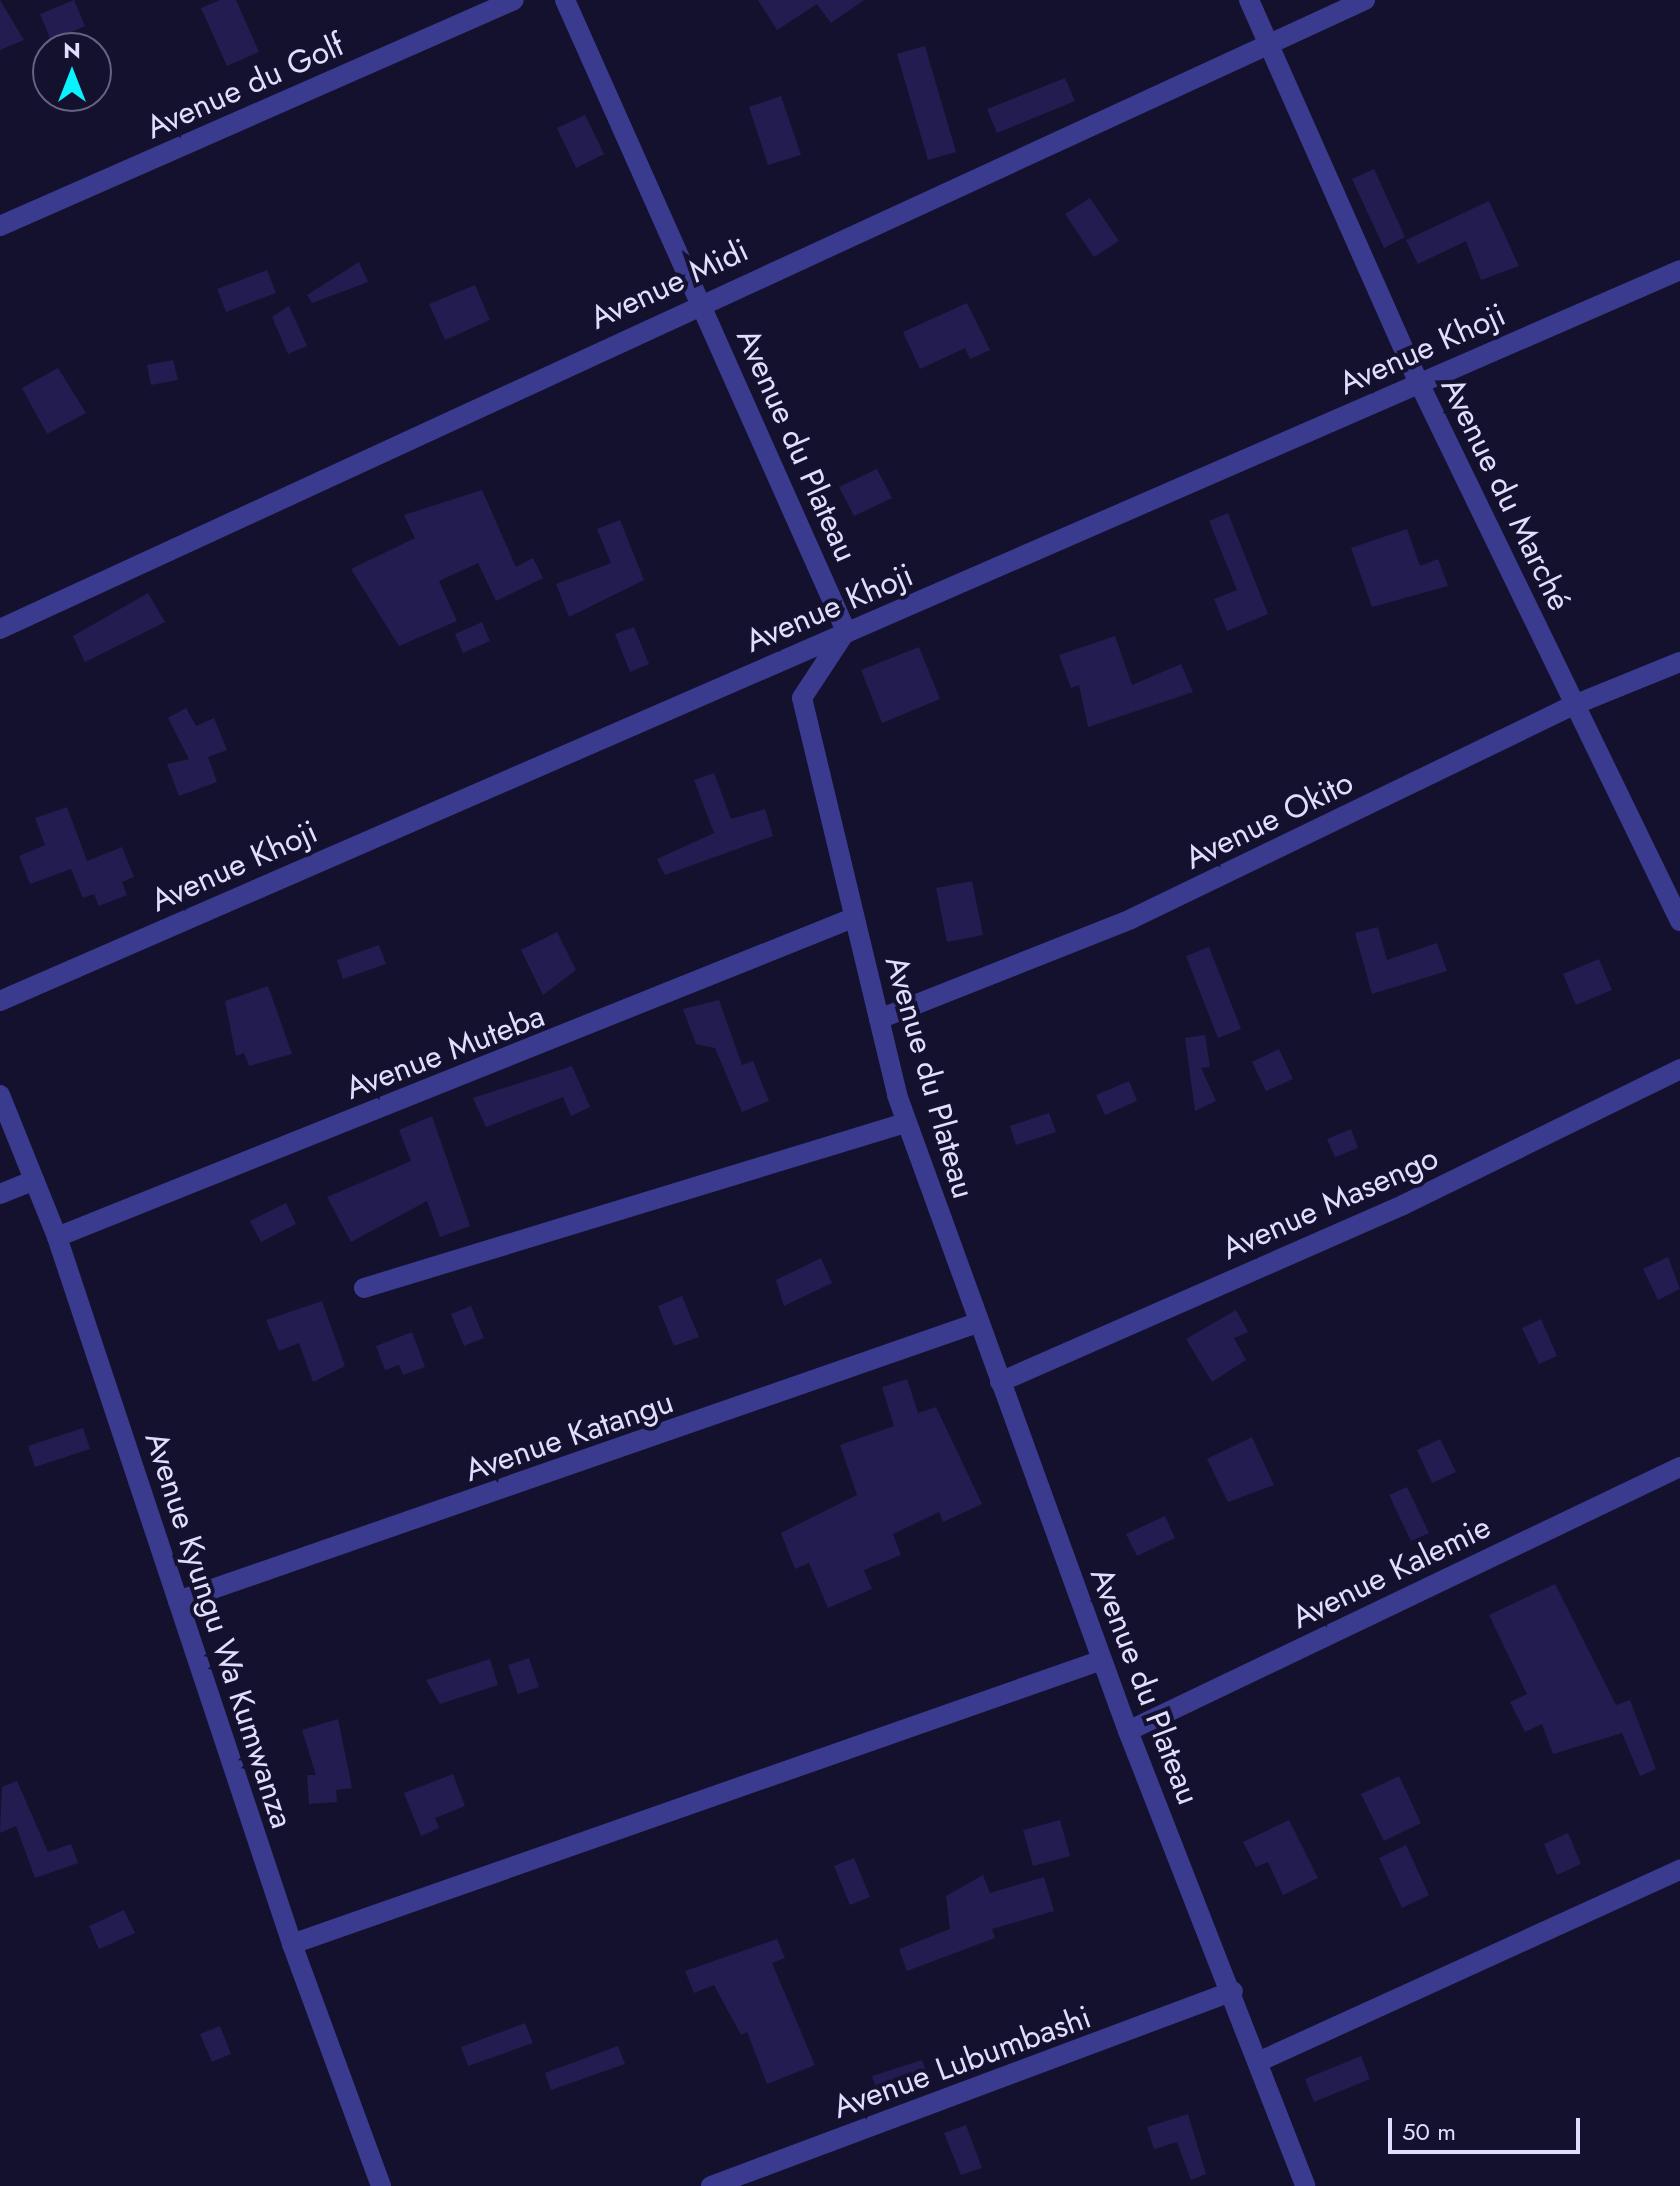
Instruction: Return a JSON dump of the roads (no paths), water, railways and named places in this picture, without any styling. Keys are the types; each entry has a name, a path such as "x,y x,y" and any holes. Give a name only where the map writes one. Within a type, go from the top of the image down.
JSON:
{"street":[{"name":"Avenue du Golf","path":"0,226 514,0"},
{"name":"Avenue du Plateau","path":"565,0 846,631 802,698 905,1123 1128,1731 1233,1991 1305,2186"},
{"name":"Avenue du Marché","path":"1249,0 1419,383 1680,921"},
{"name":"Avenue Midi","path":"0,629 701,301 1365,0"},
{"name":"Avenue Khoji","path":"0,1001 1680,270"},
{"name":"Avenue Okito","path":"879,1019 1131,919 1574,705 1680,662"},
{"name":"Avenue Muteba","path":"57,1237 853,918"},
{"name":"Avenue Masengo","path":"1000,1382 1403,1205 1680,1069"},
{"name":"Avenue Kyungu Wa Kumwanza","path":"0,1095 57,1237 292,1944 381,2186"},
{"path":"364,1288 905,1123"},
{"path":"0,1194 34,1180"},
{"name":"Avenue Katangu","path":"178,1601 977,1323"},
{"name":"Avenue Kalemie","path":"1128,1731 1680,1467"},
{"path":"292,1944 1102,1660"},
{"path":"1258,2062 1680,1870"},
{"name":"Avenue Lubumbashi","path":"711,2186 1233,1991"}]}
